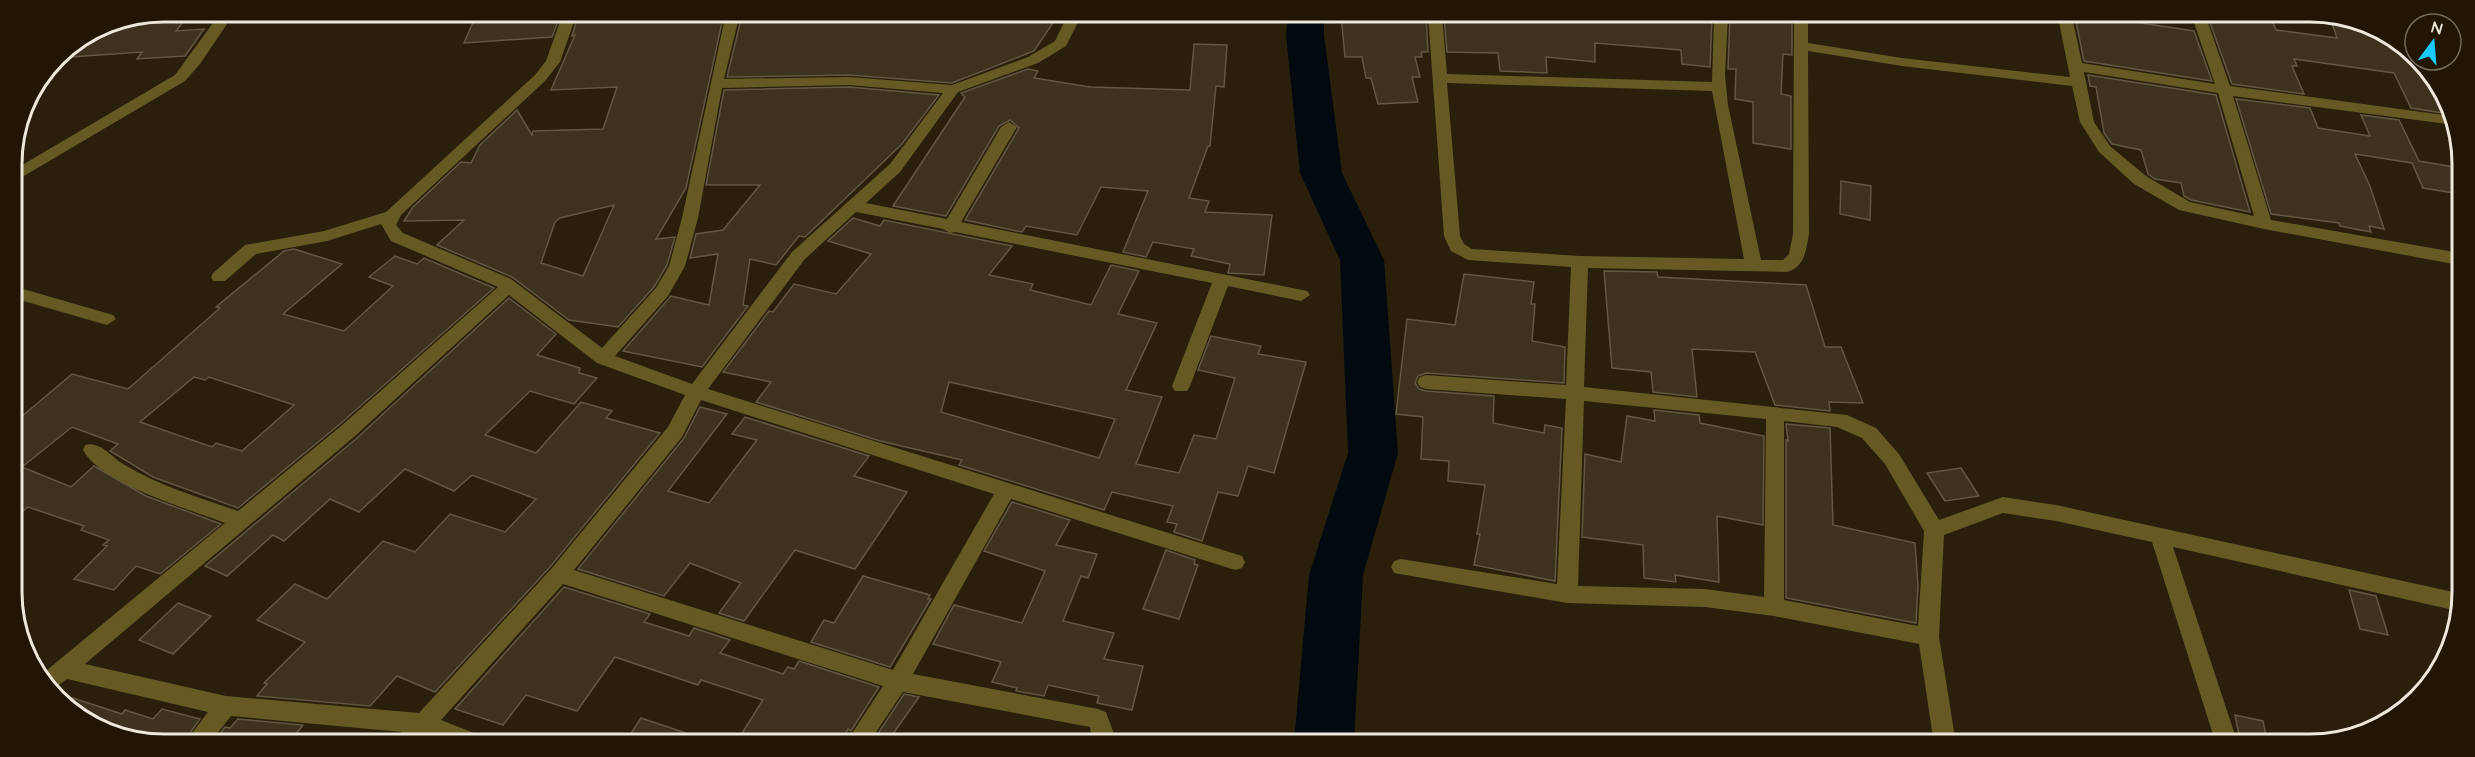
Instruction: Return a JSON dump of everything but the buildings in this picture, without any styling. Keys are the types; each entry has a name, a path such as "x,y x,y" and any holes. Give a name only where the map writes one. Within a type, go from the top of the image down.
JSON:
{"street":[{"path":"1436,22 1452,236 1457,247 1468,254 1580,262 1787,267 1797,256 1801,234 1801,22"},
{"path":"1721,22 1719,87 1754,266"},
{"path":"2066,22 2087,122 2104,148 2140,180 2185,206 2264,224 2452,258"},
{"path":"2201,22 2224,90 2264,224"},
{"path":"23,171 180,78 195,62 221,23"},
{"path":"567,23 553,62 540,78 392,216 388,226 397,237 509,286 603,358 696,392 1235,562"},
{"path":"603,358 662,292 677,266 690,218 716,84 731,23"},
{"path":"716,84 849,81 953,89 1033,60 1061,43 1071,23"},
{"path":"1801,46 1902,62 2079,82"},
{"path":"2076,66 2224,90 2445,120"},
{"path":"1441,78 1719,87"},
{"path":"415,734 559,574 675,432 696,392 798,256 895,168 953,89"},
{"path":"950,228 1009,127"},
{"path":"852,206 950,228 1301,295"},
{"path":"219,277 251,249 327,236 359,224 392,216"},
{"path":"1567,594 1577,393 1580,262"},
{"path":"1180,386 1222,280"},
{"path":"52,679 348,430 509,286"},
{"path":"23,295 107,319"},
{"path":"1426,382 1577,393 1840,420 1869,433 1893,459 1934,530 1928,637 1944,734"},
{"path":"1774,607 1775,413"},
{"path":"92,450 101,462 121,472 242,521"},
{"path":"863,734 898,681 1005,490"},
{"path":"1934,530 2003,505 2056,513 2452,601"},
{"path":"2160,537 2224,734"},
{"path":"1401,567 1567,594 1705,598 1774,607 1928,637"},
{"path":"559,574 898,681 1098,719 1103,734"},
{"path":"64,669 226,706 426,724 451,734"},
{"path":"203,734 226,706"}],"waterway":[{"path":"1306,22 1305,35 1321,173 1362,260 1373,453 1336,575 1325,734"}]}
